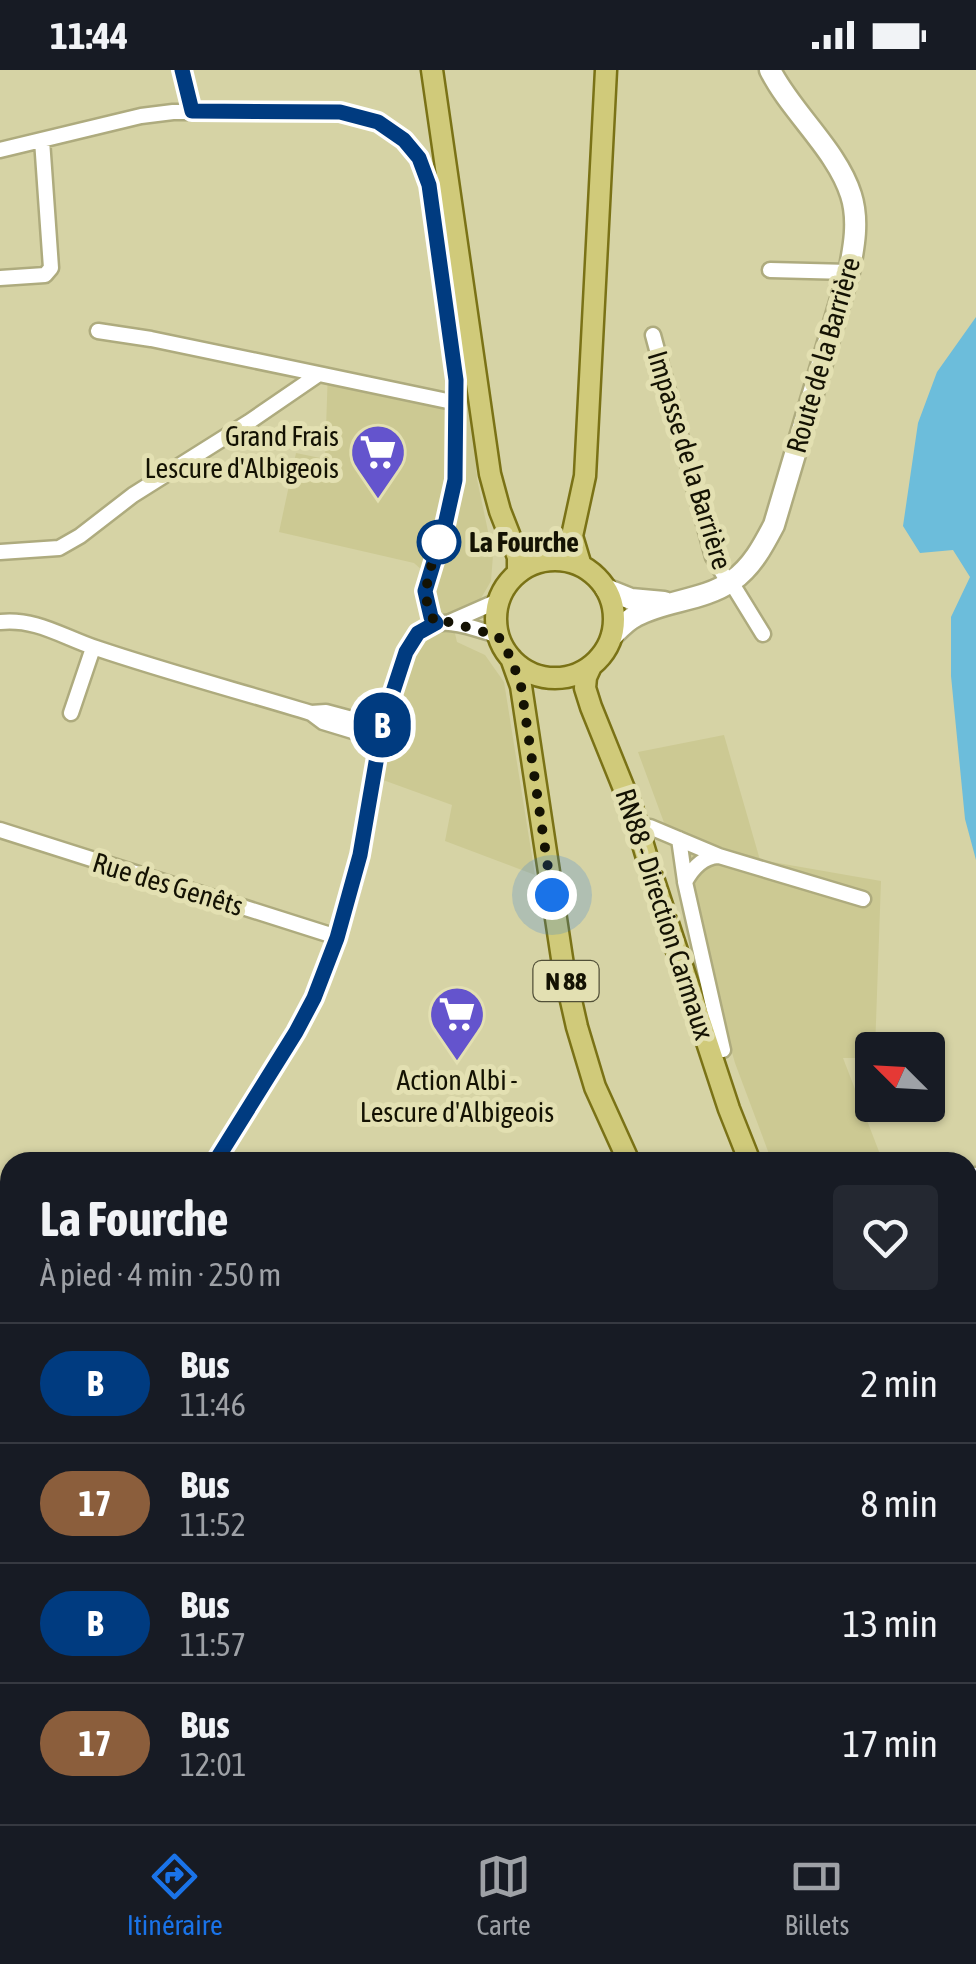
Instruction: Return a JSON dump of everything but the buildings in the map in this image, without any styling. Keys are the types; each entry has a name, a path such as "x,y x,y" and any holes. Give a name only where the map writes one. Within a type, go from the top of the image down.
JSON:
{"main road":[{"path":"432,70 490,474 518,557 518,573"},
{"path":"581,566 572,536 585,476 606,70"},
{"path":"560,560 581,566 596,576 614,612 612,636 604,653 591,666 571,676 550,678 528,672 511,658 498,636 496,618 507,585 518,573 537,563 560,560"},
{"name":"N 88","path":"511,658 521,686 562,965 595,1087 624,1152"},
{"name":"RN88 - Direction Carmaux","path":"591,666 585,688 633,811 746,1152"},
{"path":"597,720 645,807 759,1152"}],"street":[{"path":"182,70 192,111"},
{"name":"Route de la Barrière","path":"606,590 631,599 693,599 730,583 743,572 760,552 774,524 855,242 851,193 770,70"},
{"path":"0,150 141,116 192,111 340,112 378,122 404,140 419,158 429,185 457,403 455,480 425,591 431,617 498,636"},
{"path":"0,278 45,275 52,268 42,140"},
{"path":"770,270 849,272"},
{"path":"98,331 457,403"},
{"name":"Impasse de la Barrière","path":"653,335 713,557 763,634"},
{"path":"0,552 59,548 319,374"},
{"path":"221,1152 298,1030 337,938 360,855 381,733 406,652 418,633 500,600"},
{"name":"Route de la Barrière","path":"612,636 633,617 671,602"},
{"path":"0,622 15,620 40,625 92,648 311,713 326,712 381,733"},
{"path":"72,713 92,648"},
{"path":"650,827 719,856 863,899"},
{"name":"Rue des Genêts","path":"0,830 337,938"},
{"path":"679,839 723,1050"},
{"path":"685,882 692,868 710,856 719,856"}],"shaded area":[{"path":"328,369 472,401 477,479 493,555 491,581 480,600 450,612 457,642 485,655 504,682 535,875 445,841 452,805 383,780 386,733 434,581 414,563 279,532 296,453 325,459"},
{"path":"724,735 760,860 881,881 876,1032 855,1032 855,1058 843,1058 855,1089 855,1122 868,1122 879,1152 768,1152 735,1063 673,847 638,752"}],"water":[{"path":"976,317 976,860 965,819 951,676 951,617 970,577 953,550 920,553 903,526 918,423 937,372"}],"bus line":[{"name":"B","path":"182,70 192,111 340,112 378,122 404,140 419,158 429,185 456,380 455,480 425,591 436,623 418,633 406,652 387,710 360,855 337,938 314,998 221,1152"}],"place":[{"name":"Grand Frais Lescure d'Albigeois","path":"378,501"},
{"name":"La Fourche","path":"439,542"},
{"name":"Action Albi - Lescure d'Albigeois","path":"457,1063"}],"route":[{"path":"439,542 441,537 425,591 431,617 436,623 449,622 498,636 521,686 552,895"}]}
